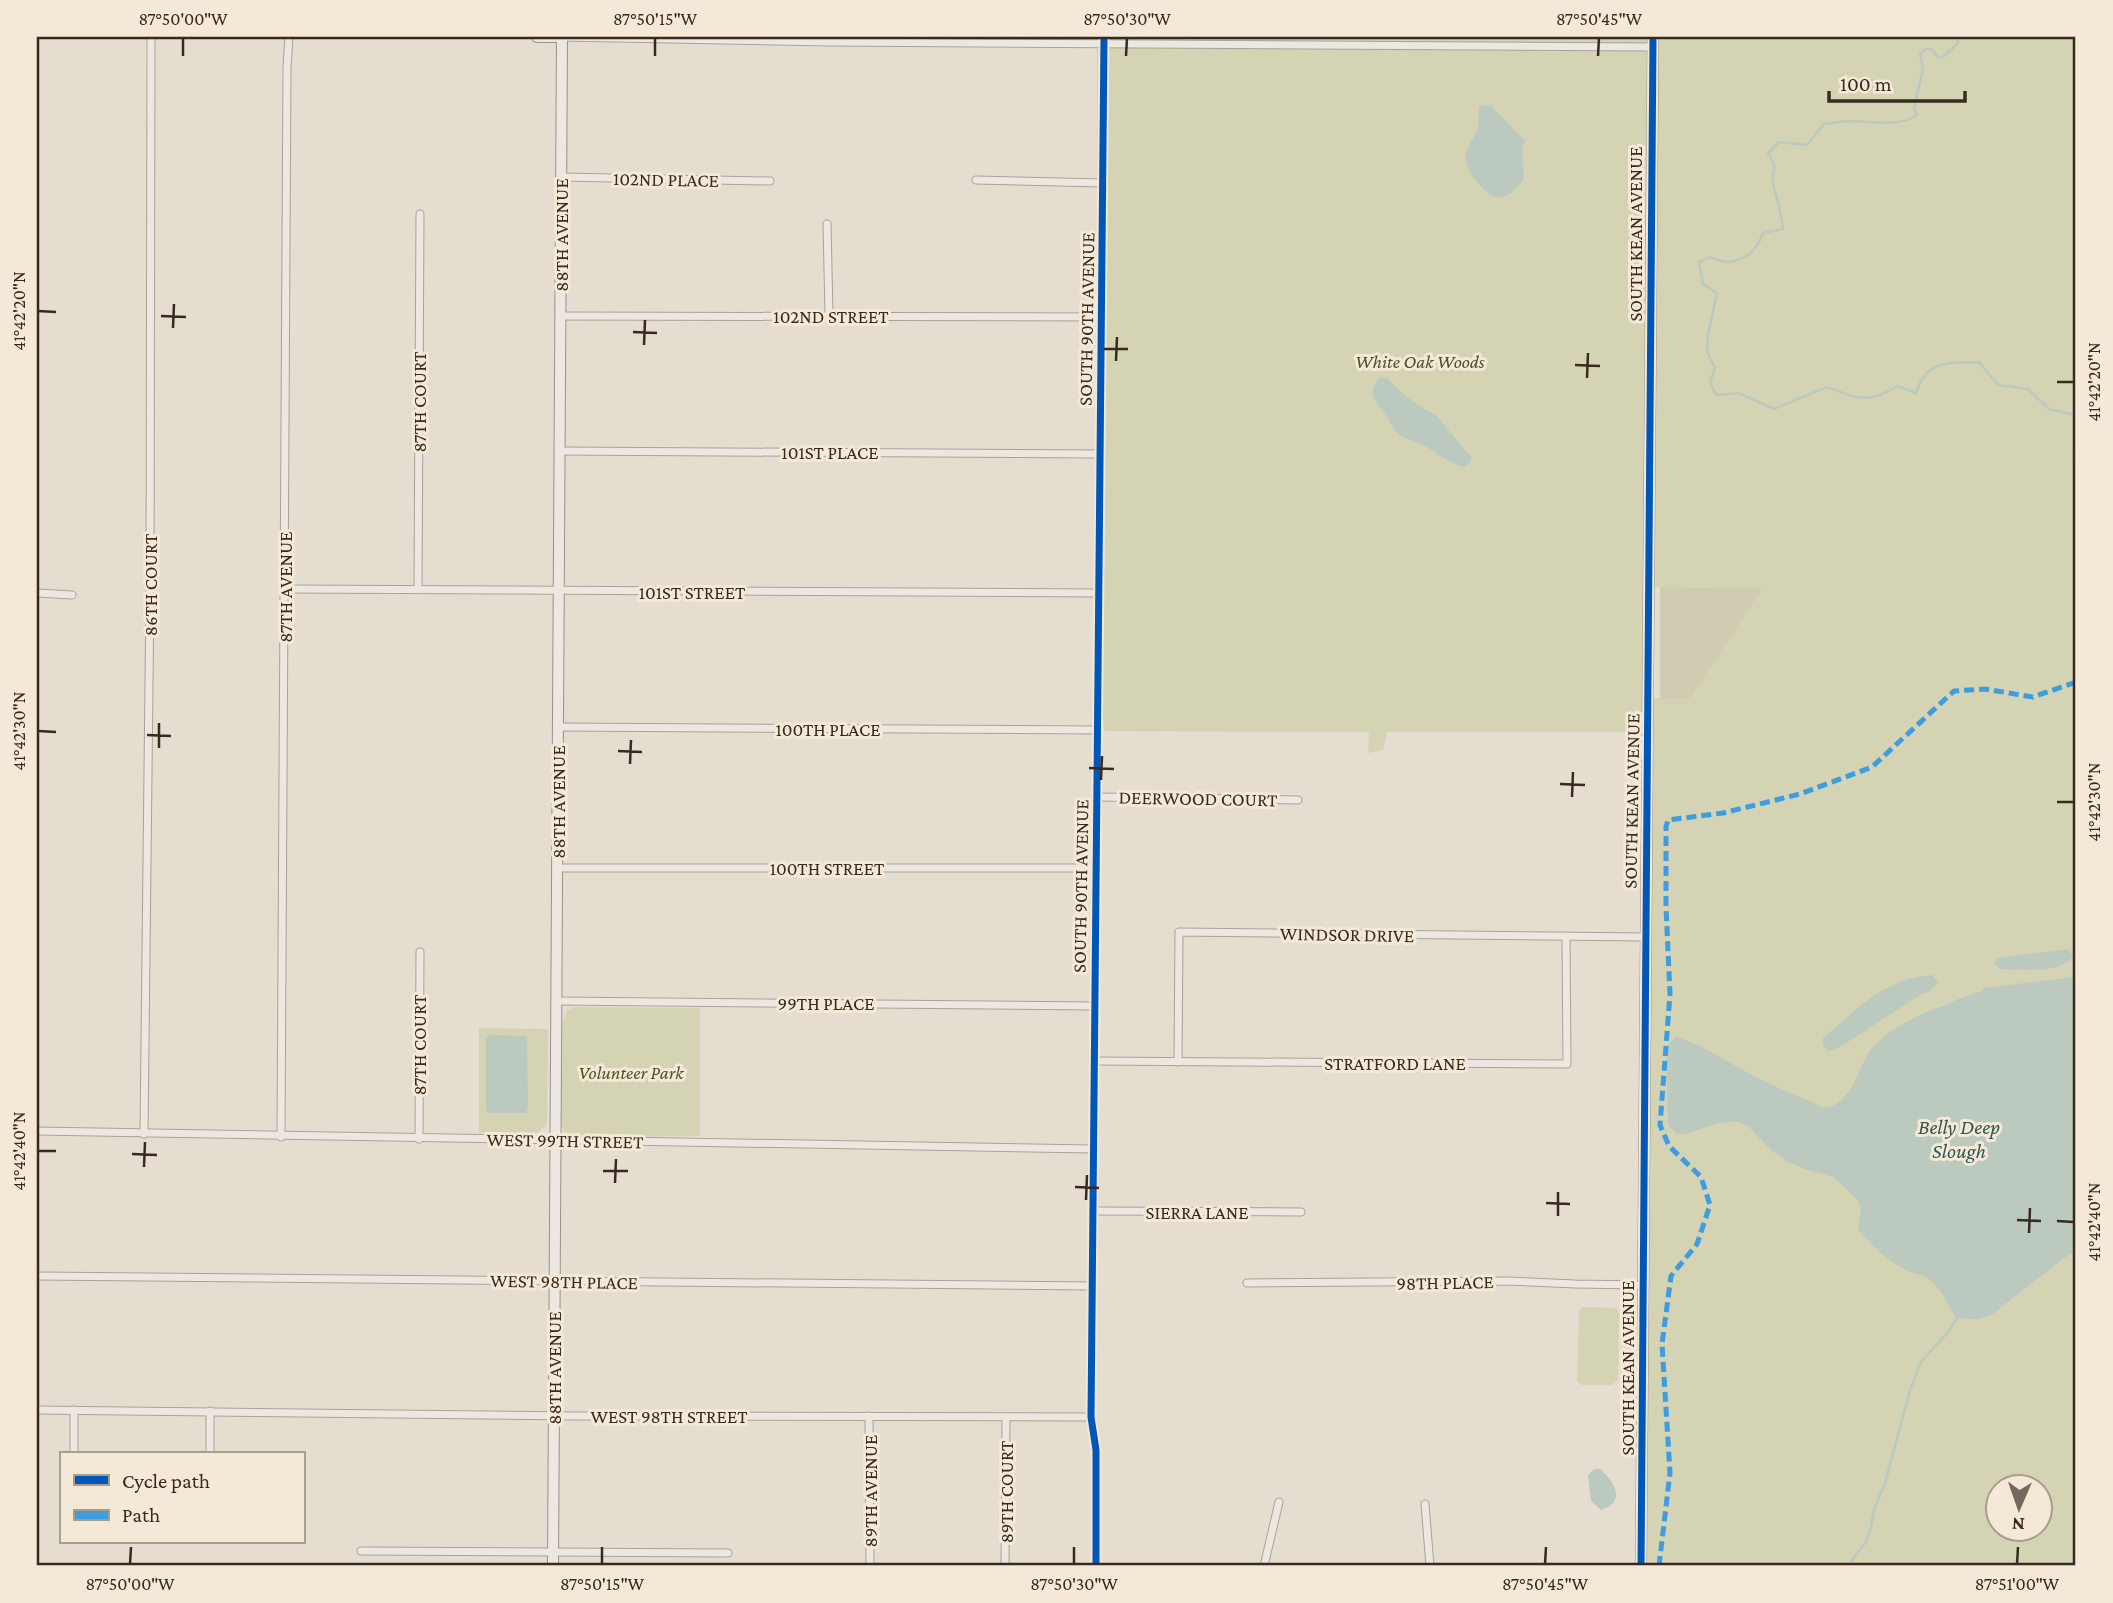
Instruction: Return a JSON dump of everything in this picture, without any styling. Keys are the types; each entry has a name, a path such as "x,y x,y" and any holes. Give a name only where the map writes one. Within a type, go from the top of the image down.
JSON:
{"street":[{"name":"86TH COURT","path":"144,1134 150,578 151,37"},
{"name":"87TH AVENUE","path":"281,1137 289,37"},
{"path":"537,37 829,42 1653,42"},
{"name":"88TH AVENUE","path":"553,1566 562,37"},
{"name":"SOUTH 90TH AVENUE","path":"1096,1566 1096,1450 1091,1417 1104,40"},
{"name":"SOUTH KEAN AVENUE","path":"1641,1566 1653,42"},
{"name":"102ND PLACE","path":"561,177 770,181"},
{"path":"976,180 1103,183"},
{"name":"87TH COURT","path":"418,589 420,214"},
{"path":"827,224 829,315"},
{"name":"102ND STREET","path":"561,316 1101,317"},
{"name":"101ST PLACE","path":"560,450 1100,454"},
{"name":"101ST STREET","path":"285,589 1099,593"},
{"path":"37,593 72,595"},
{"name":"100TH PLACE","path":"558,727 1097,730"},
{"name":"DEERWOOD COURT","path":"1097,797 1298,800"},
{"name":"100TH STREET","path":"557,868 1096,869"},
{"name":"WINDSOR DRIVE","path":"1178,1062 1179,932 1645,937"},
{"name":"STRATFORD LANE","path":"1094,1061 1567,1064 1566,936"},
{"name":"87TH COURT","path":"419,1139 420,951"},
{"name":"99TH PLACE","path":"556,1001 1095,1006"},
{"name":"WEST 99TH STREET","path":"37,1131 1093,1149"},
{"name":"SIERRA LANE","path":"1093,1211 1301,1212"},
{"name":"WEST 98TH PLACE","path":"37,1276 1092,1286"},
{"name":"98TH PLACE","path":"1247,1283 1509,1281 1643,1284"},
{"name":"WEST 98TH STREET","path":"37,1410 554,1416 1091,1417"},
{"path":"74,1410 74,1452"},
{"path":"210,1452 211,1411"},
{"name":"89TH AVENUE","path":"869,1416 870,1566"},
{"name":"89TH COURT","path":"1005,1566 1006,1418"},
{"path":"1264,1566 1279,1502"},
{"path":"1425,1504 1430,1566"},
{"path":"361,1551 728,1553"}],"green space":[{"name":"White Oak Woods","path":"1097,37 2076,37 2076,1566 1641,1566 1649,732 1387,732 1383,750 1368,753 1369,732 1104,731 1101,685 1104,560 1097,515","holes":["1649,587 1718,588 1689,698 1646,698"]},
{"name":"Volunteer Park","path":"576,1007 700,1008 700,1136 576,1137 565,1133 561,1123 562,1024 567,1010"},
{"path":"479,1028 548,1029 547,1123 539,1132 479,1133"},
{"path":"1582,1307 1617,1308 1618,1380 1612,1385 1582,1385 1577,1381 1579,1311"}],"shaded area":[{"path":"1660,587 1762,589 1689,699 1660,699"}],"water":[{"path":"1482,105 1491,106 1525,141 1522,148 1524,179 1503,197 1492,195 1480,186 1466,161"},
{"path":"1380,377 1387,378 1415,403 1435,414 1471,457 1471,461 1465,467 1455,464 1397,432 1373,395 1373,389"},
{"path":"2067,949 2074,957 2048,969 1999,969 1994,963 1998,958"},
{"path":"1932,975 1938,982 1929,992 1923,993 1840,1047 1829,1051 1823,1045 1823,1038 1860,1006 1885,989 1899,982"},
{"name":"Belly Deep Slough","path":"2076,977 2076,1251 1991,1315 1977,1319 1957,1318 1932,1282 1892,1262 1858,1230 1861,1208 1859,1202 1834,1177 1787,1161 1772,1151 1747,1125 1734,1121 1677,1134 1668,1125 1666,1052 1676,1037 1818,1106 1828,1107 1847,1094 1874,1046 1889,1033 1915,1018 1984,988"},
{"path":"490,1035 527,1038 526,1113 486,1111 486,1039"},
{"path":"1594,1469 1600,1469 1605,1474 1616,1491 1614,1502 1601,1510 1591,1501 1588,1475"}],"waterway":[{"path":"1957,37 1958,43 1942,58 1931,49 1920,54 1923,69 1914,108 1917,115 1894,122 1852,121 1824,124 1807,145 1779,142 1768,153 1775,166 1773,182 1783,229 1763,233 1755,248 1735,261 1727,262 1710,257 1699,262 1703,284 1717,293 1708,335 1707,352 1715,368 1710,382 1716,395 1739,393 1774,409 1827,387 1863,398 1887,392 1898,386 1916,393 1926,374 1933,368 1948,363 1979,362 1998,385 2028,389 2049,409 2076,415"},
{"path":"2076,440 2073,457 2076,465"},
{"path":"1848,1566 1865,1543 1870,1531 1910,1390 1921,1362 1957,1318"}],"marked path":[{"path":"1659,1566 1670,1473 1662,1344 1671,1276 1697,1244 1710,1205 1701,1177 1669,1146 1660,1125 1670,994 1666,907 1668,820 1723,813 1800,794 1872,767 1954,691 1985,689 2033,697 2076,682"}],"cycle path":[{"path":"1096,1566 1096,1450 1091,1417 1104,37"},
{"path":"1641,1566 1653,37"}]}
